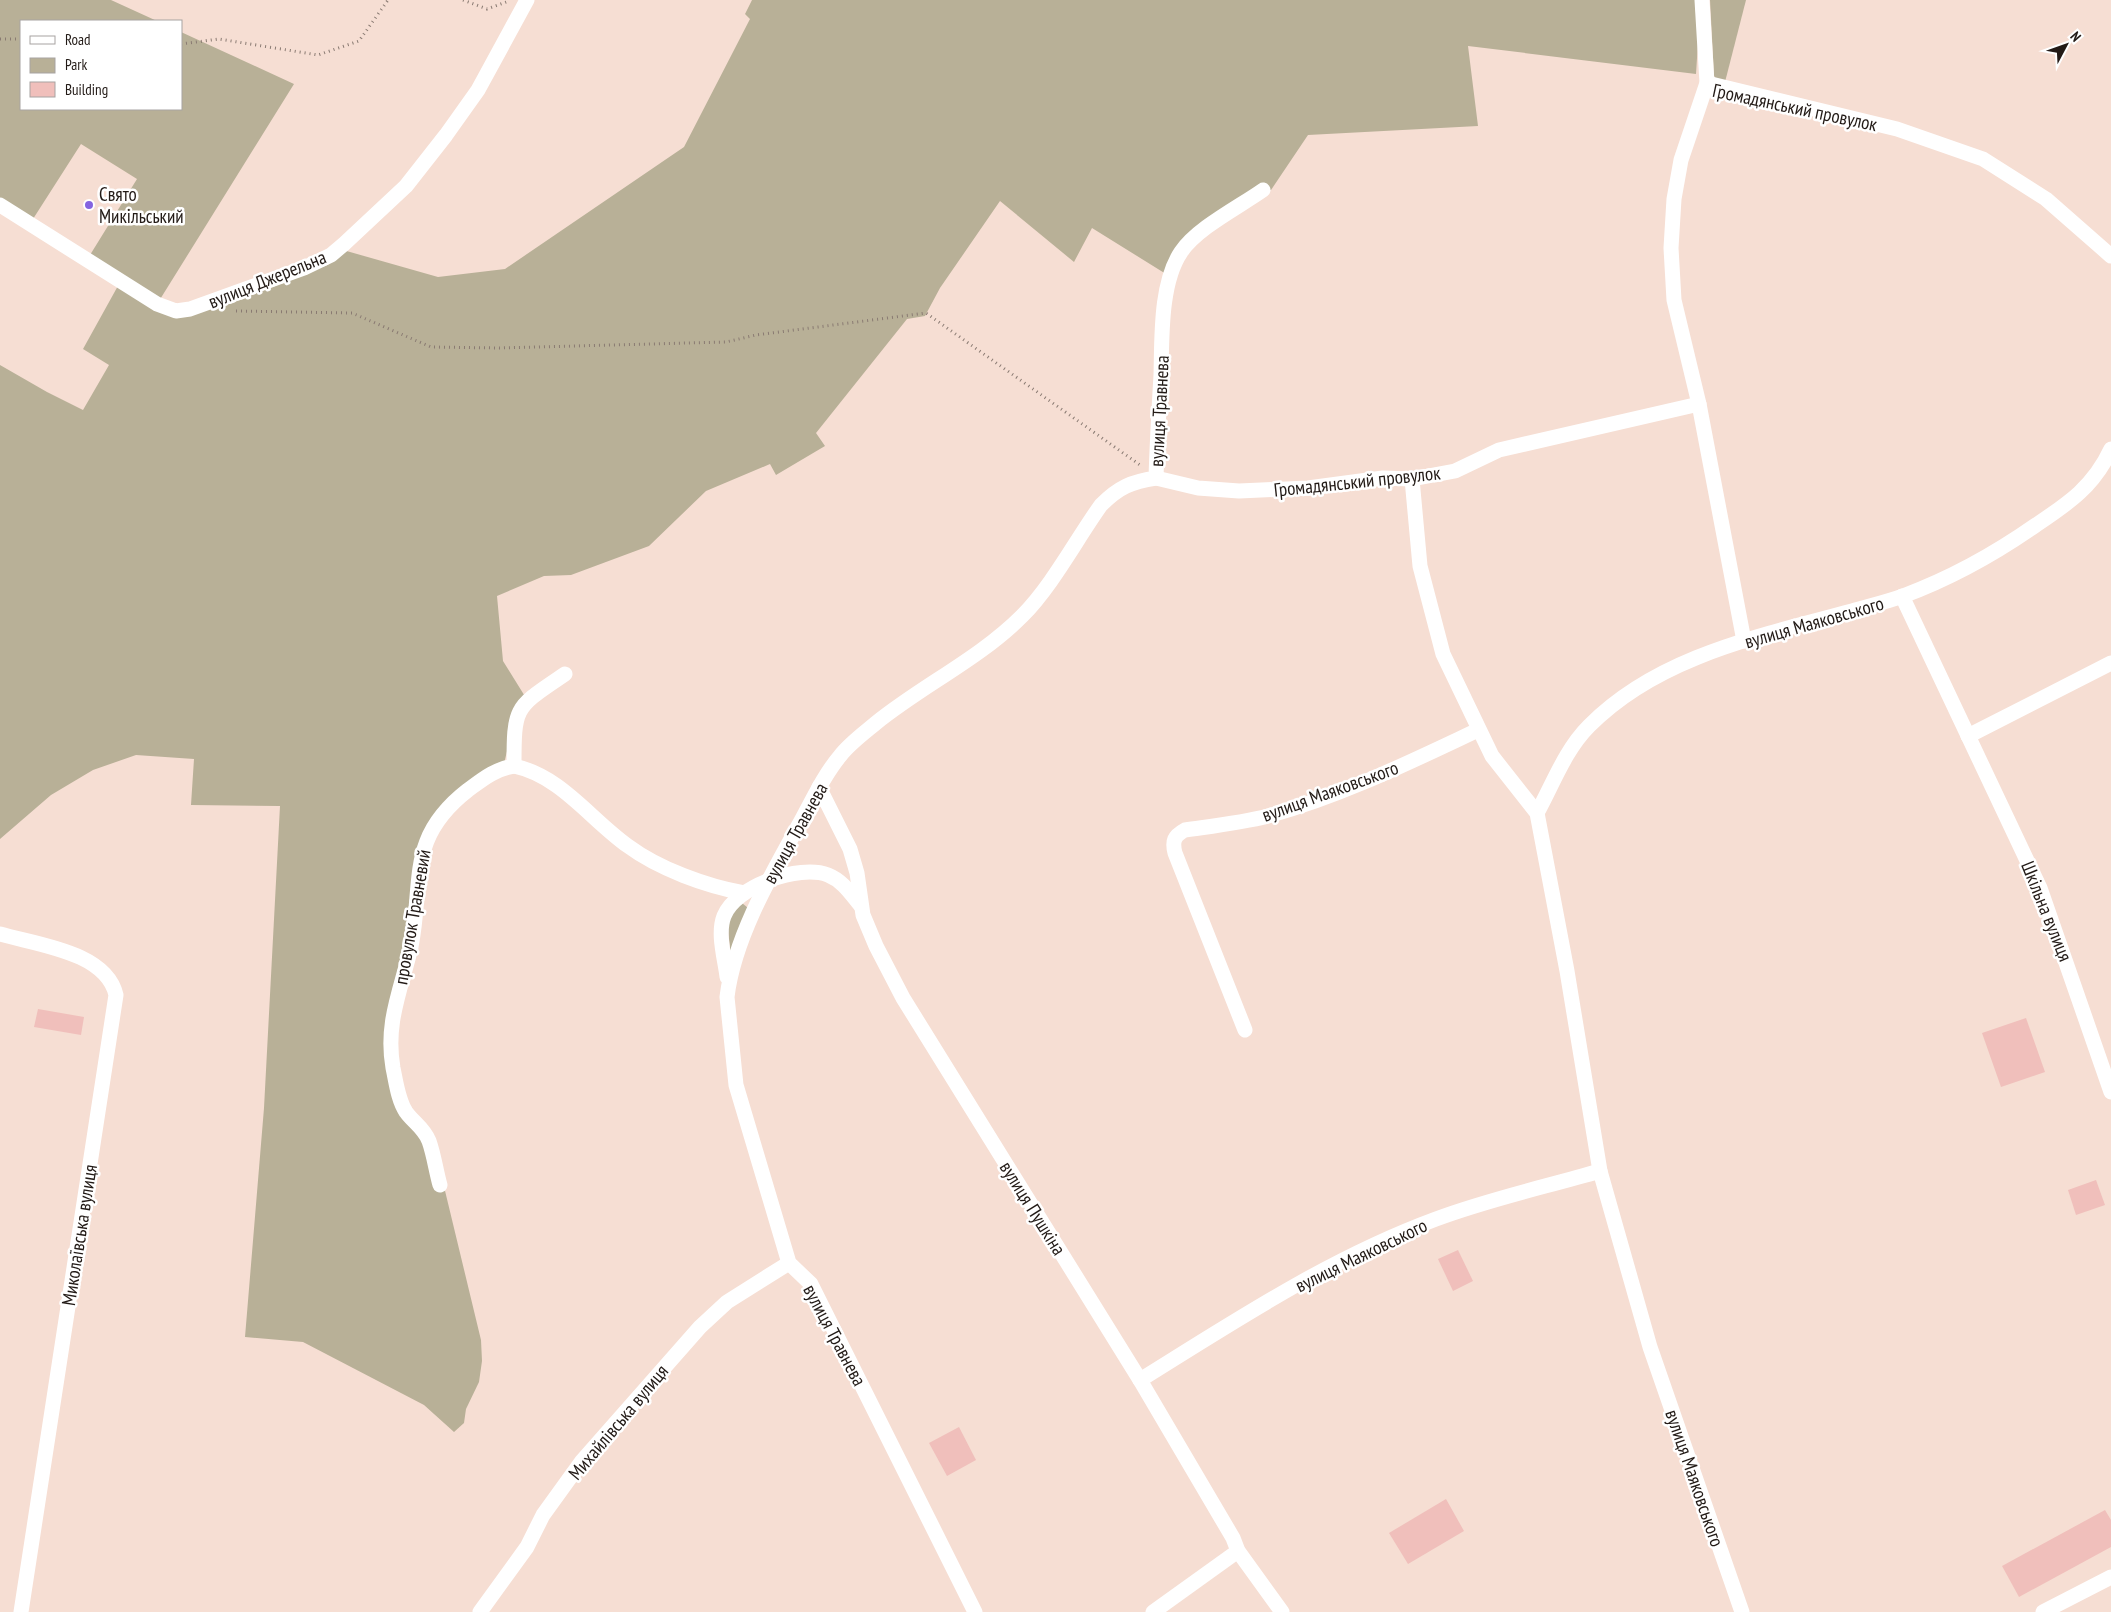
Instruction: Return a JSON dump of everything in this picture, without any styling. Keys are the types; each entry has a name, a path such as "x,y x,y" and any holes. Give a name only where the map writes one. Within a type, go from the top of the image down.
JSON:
{"street":[{"name":"вулиця Джерельна","path":"0,205 157,304 176,311 190,309 304,268 331,255 406,186 478,90 527,0"},
{"path":"1702,0 1707,83"},
{"name":"Громадянський провулок","path":"1744,641 1699,404 1674,300 1672,248 1674,199 1681,160 1707,83 1897,129 1983,159 2046,199 2111,256"},
{"name":"вулиця Травнева","path":"975,1612 812,1284 789,1263 736,1084 727,997 728,983 734,962 767,882 840,755 877,722 952,672 1022,617 1036,600 1101,505 1111,495 1132,482 1156,478 1163,334 1168,287 1174,264 1182,250 1194,237 1263,190"},
{"name":"Громадянський провулок","path":"1156,478 1198,488 1239,492 1308,488 1383,478 1412,479 1455,471 1499,450 1699,404"},
{"name":"вулиця Маяковського","path":"1537,813 1577,739 1590,725 1628,694 1656,676 1695,658 1744,641 1902,596 1952,574 2013,540 2064,506 2094,480 2111,449"},
{"name":"вулиця Маяковського","path":"1412,479 1420,566 1443,654 1492,756 1537,813 1567,971 1600,1171 1650,1347 1742,1612"},
{"name":"Шкільна вулиця","path":"1902,596 2040,888 2111,1092"},
{"path":"1968,736 2111,663"},
{"path":"565,674 530,698 516,715 514,766 530,769 547,778 629,847 650,860 714,887 744,892"},
{"name":"вулиця Маяковського","path":"1245,1030 1175,853 1173,843 1177,834 1185,830 1265,816 1294,808 1411,761 1478,730"},
{"name":"провулок Травневий","path":"440,1185 429,1142 423,1130 405,1110 400,1097 393,1067 390,1033 394,1007 405,974 411,943 421,856 425,841 436,823 455,800 491,773 514,766"},
{"name":"вулиця Пушкіна","path":"820,788 850,849 857,873 861,907 876,946 903,998 1140,1380 1233,1538 1238,1552 1282,1612"},
{"path":"728,983 721,929 724,915 744,892 791,874 810,872 827,875 841,882 861,907"},
{"name":"Миколаївська вулиця","path":"0,934 82,957 106,974 113,984 116,996 21,1612"},
{"name":"вулиця Маяковського","path":"1140,1380 1301,1283 1400,1234 1437,1218 1600,1171"},
{"name":"Михайлівська вулиця","path":"480,1612 527,1547 543,1515 582,1461 700,1327 727,1302 789,1263"},
{"path":"1153,1612 1238,1552"},
{"path":"2043,1612 2111,1577"}],"path":[{"path":"182,44 219,39 318,55 359,41 388,0"},
{"path":"463,0 486,9 510,0"},
{"path":"0,39 20,39"},
{"path":"234,311 352,314 432,347 499,348 726,342 756,336 926,313 1131,458 1156,478"}],"green space":[{"path":"0,0 111,0 155,20 20,20 20,110 182,110 182,32 294,84 159,301 90,255 137,179 81,144 33,219 0,199"},
{"path":"752,0 1695,0 1698,42 1696,74 1468,46 1478,126 1308,135 1271,190 1260,187 1210,220 1166,274 1092,228 1074,262 1000,201 940,288 925,316 907,319 816,433 825,446 776,475 770,464 706,491 649,546 571,575 544,576 497,596 503,661 526,698 508,747 502,772 458,803 430,842 393,1032 403,1095 433,1141 481,1340 482,1361 479,1382 466,1409 464,1423 454,1432 424,1405 303,1342 245,1337 264,1108 280,806 191,805 194,759 136,755 93,770 51,795 0,839 0,365 83,410 109,365 83,349 119,284 176,314 343,250 438,277 505,269 684,147 750,19 745,14"},
{"path":"1710,0 1746,0 1725,82 1717,80 1714,76"},
{"path":"742,903 748,908 731,958 727,919"}],"building":[{"path":"38,1009 84,1017 81,1035 34,1027"},
{"path":"2026,1018 2045,1072 2001,1087 1982,1033"},
{"path":"2096,1180 2105,1205 2076,1215 2068,1190"},
{"path":"1458,1250 1473,1281 1453,1291 1438,1259"},
{"path":"959,1427 976,1460 947,1476 929,1443"},
{"path":"1446,1499 1464,1531 1408,1564 1389,1533"},
{"path":"2105,1510 2111,1520 2111,1547 2019,1597 2002,1566"}],"place":[{"name":"Свято Микільський","path":"89,205"}]}
